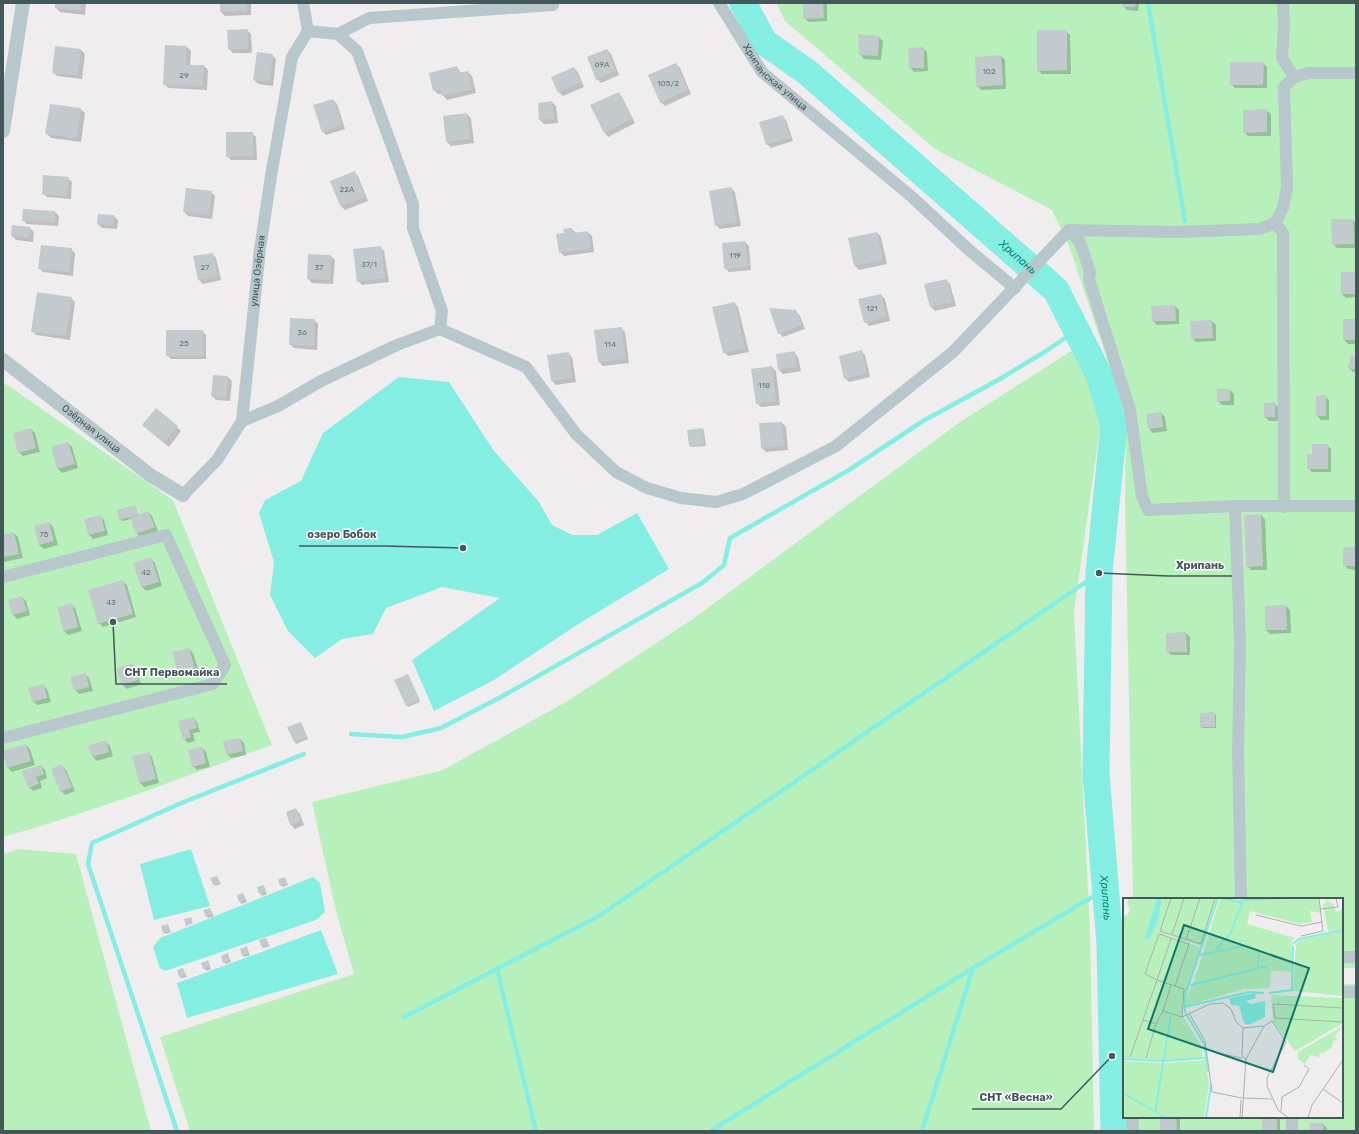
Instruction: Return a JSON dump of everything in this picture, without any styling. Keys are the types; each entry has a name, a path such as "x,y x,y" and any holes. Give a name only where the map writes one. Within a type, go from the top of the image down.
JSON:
{"street":[{"path":"3,131 23,3"},
{"path":"302,3 308,31 338,34 369,18 553,5"},
{"name":"Хрипанская улица","path":"719,3 762,72 912,197 969,250 1015,288"},
{"path":"1283,3 1282,58 1294,77"},
{"name":"улица Озёрная","path":"183,494 217,460 242,421 260,249 271,176 292,58 308,31"},
{"path":"338,34 358,51 413,204 413,228 442,311 440,329"},
{"path":"242,421 278,406 321,381 397,345 440,329 526,367 576,434 616,472 648,488 682,498 716,502 743,494 836,446 953,352 1069,230 1177,232 1260,229 1276,223 1283,208 1287,188 1284,87 1294,77 1308,73 1356,73"},
{"path":"1276,223 1283,233 1284,507"},
{"path":"1069,230 1080,242 1090,272 1089,279 1130,410 1142,496 1148,510 1235,506 1356,506"},
{"name":"Озёрная улица","path":"3,360 150,475 183,494"},
{"path":"1235,506 1240,643 1238,752 1241,898"},
{"path":"3,577 166,535 225,665 213,684 3,738"},
{"path":"1343,958 1356,957"},
{"path":"1343,992 1356,992"},
{"path":"1132,1118 1133,1131"},
{"path":"1292,1118 1292,1131"}],"green space":[{"path":"776,3 1356,3 1356,968 1343,968 1343,898 1133,898 1125,503 1126,415 1069,246 1052,210 935,149 785,21"},
{"path":"1076,348 1102,414 1074,612 1090,930 1094,1131 190,1131 160,1037 354,974 335,907 312,802 443,770 566,702 690,621 960,422"},
{"path":"3,382 173,500 272,745 71,817 3,837"},
{"path":"19,849 76,854 151,1131 3,1131 3,854"},
{"path":"1343,984 1356,984 1356,1131 1102,1131 1100,996 1123,994 1123,1118 1343,1118"}],"water":[{"path":"399,377 449,382 494,451 539,502 552,525 572,535 597,535 637,513 669,569 580,623 494,680 434,711 412,660 500,598 442,587 386,608 373,634 342,639 315,658 288,631 270,595 274,562 259,513 265,500 301,481 323,433"},
{"path":"191,849 210,906 154,920 140,864"},
{"path":"313,877 320,883 325,912 316,920 165,971 160,968 153,947 160,938"},
{"path":"321,930 338,974 187,1018 177,983"}],"building":[{"path":"55,3 82,3 81,11 55,8"},
{"path":"220,3 247,3 247,11 220,12"},
{"path":"803,3 823,3 824,18 803,19"},
{"path":"1122,3 1135,3 1135,7 1122,7"},
{"path":"248,29 248,49 228,49 227,30"},
{"path":"1037,30 1067,30 1067,70 1037,71"},
{"path":"858,34 879,36 878,56 859,55"},
{"path":"165,45 187,46 186,65 204,65 203,86 163,85"},
{"path":"55,46 81,49 78,75 52,73"},
{"path":"924,47 924,68 909,68 908,48"},
{"path":"607,49 616,71 596,80 587,57"},
{"path":"257,52 273,54 270,82 253,80"},
{"path":"1001,55 1003,85 976,87 975,57"},
{"path":"1230,62 1264,62 1263,85 1230,85"},
{"path":"676,63 688,90 660,103 648,75"},
{"path":"457,66 458,73 468,71 472,89 442,96 440,89 433,91 429,73"},
{"path":"574,67 581,82 558,93 551,77"},
{"path":"619,92 632,119 604,133 590,105"},
{"path":"333,99 342,125 322,132 313,105"},
{"path":"552,101 554,119 539,120 538,103"},
{"path":"50,104 81,108 77,138 45,134"},
{"path":"1267,109 1267,132 1243,133 1243,110"},
{"path":"467,113 470,139 446,142 443,116"},
{"path":"783,115 790,138 766,145 759,122"},
{"path":"226,132 253,132 253,156 226,157"},
{"path":"355,171 365,197 340,206 330,181"},
{"path":"43,175 69,177 67,196 42,194"},
{"path":"731,187 737,222 715,226 709,191"},
{"path":"186,188 212,191 209,215 183,212"},
{"path":"23,209 55,211 55,222 22,221"},
{"path":"98,214 114,215 113,225 97,224"},
{"path":"1331,219 1353,219 1354,244 1332,245"},
{"path":"12,225 30,227 29,238 11,236"},
{"path":"572,228 573,233 588,231 591,248 559,253 556,234 564,233 563,229"},
{"path":"877,232 883,260 854,266 848,238"},
{"path":"745,241 748,267 724,269 722,243"},
{"path":"41,245 72,248 69,272 38,269"},
{"path":"381,246 385,278 357,282 353,249"},
{"path":"213,253 218,277 198,280 193,256"},
{"path":"308,254 331,255 330,280 307,279"},
{"path":"1341,272 1356,272 1356,294 1341,294"},
{"path":"947,279 952,302 930,307 924,284"},
{"path":"37,292 72,297 66,336 31,332"},
{"path":"881,294 886,317 864,323 858,299"},
{"path":"735,302 745,348 723,353 712,307"},
{"path":"1175,305 1176,321 1152,321 1151,306"},
{"path":"769,308 796,310 802,325 778,334"},
{"path":"290,318 315,319 314,346 289,345"},
{"path":"1343,319 1356,319 1356,340 1343,340"},
{"path":"1212,320 1213,338 1191,339 1190,321"},
{"path":"622,327 625,359 598,362 594,330"},
{"path":"166,330 203,330 203,356 166,356"},
{"path":"862,350 867,373 844,379 839,356"},
{"path":"795,351 797,367 778,370 776,354"},
{"path":"569,352 572,378 551,381 547,355"},
{"path":"1351,355 1356,357 1356,370 1348,368"},
{"path":"772,366 776,401 756,404 751,369"},
{"path":"213,375 228,376 226,398 211,396"},
{"path":"1217,389 1230,389 1230,401 1217,401"},
{"path":"1326,395 1326,416 1316,416 1316,396"},
{"path":"1275,402 1275,417 1264,417 1264,403"},
{"path":"156,408 178,426 164,443 142,425"},
{"path":"1161,412 1163,427 1148,429 1146,414"},
{"path":"782,422 784,446 761,448 759,423"},
{"path":"31,428 36,448 18,453 13,433"},
{"path":"703,428 704,444 689,446 687,430"},
{"path":"68,442 75,464 57,469 51,447"},
{"path":"1312,444 1328,444 1328,469 1307,469 1307,454 1312,454"},
{"path":"135,505 138,515 119,520 117,510"},
{"path":"148,511 155,527 136,534 130,518"},
{"path":"1261,514 1263,566 1246,567 1244,515"},
{"path":"101,515 105,531 88,535 84,519"},
{"path":"49,522 54,541 39,545 34,526"},
{"path":"14,532 19,554 3,557 3,535"},
{"path":"1343,547 1356,547 1356,566 1343,566"},
{"path":"151,557 159,582 141,587 133,563"},
{"path":"123,580 133,614 98,624 88,590"},
{"path":"22,596 27,611 12,615 8,600"},
{"path":"72,603 78,627 63,631 57,607"},
{"path":"1286,605 1287,630 1265,630 1265,606"},
{"path":"1186,632 1187,652 1166,652 1166,633"},
{"path":"189,648 195,668 178,673 172,652"},
{"path":"133,663 138,680 122,685 116,669"},
{"path":"86,673 89,687 74,691 70,677"},
{"path":"408,674 420,700 406,706 394,680"},
{"path":"44,684 47,698 32,702 28,688"},
{"path":"1215,712 1215,727 1200,727 1200,713"},
{"path":"194,717 197,728 189,730 191,737 183,740 178,721"},
{"path":"301,722 307,737 294,742 287,727"},
{"path":"240,738 243,751 226,755 223,741"},
{"path":"106,740 109,752 92,757 88,746"},
{"path":"26,744 31,761 7,768 3,751"},
{"path":"202,747 206,763 192,767 188,750"},
{"path":"149,752 156,779 139,783 132,756"},
{"path":"62,764 72,787 60,792 51,769"},
{"path":"41,765 44,774 36,777 39,784 28,788 22,771"},
{"path":"296,808 301,821 290,825 286,812"},
{"path":"217,876 220,883 213,885 210,878"},
{"path":"285,877 287,884 280,886 278,879"},
{"path":"264,885 266,892 259,894 257,887"},
{"path":"243,893 246,900 239,902 237,895"},
{"path":"210,908 213,914 206,917 203,910"},
{"path":"191,917 193,923 186,926 184,919"},
{"path":"168,924 170,931 163,933 161,926"},
{"path":"266,938 269,945 262,947 259,940"},
{"path":"247,946 249,953 242,956 240,949"},
{"path":"228,953 230,960 223,963 221,956"},
{"path":"208,960 210,967 203,969 201,963"},
{"path":"183,968 186,975 179,977 177,970"},
{"path":"1160,1118 1176,1118 1177,1131 1160,1131"},
{"path":"1262,1118 1277,1118 1277,1131 1262,1131"},
{"path":"1310,1123 1323,1123 1323,1131 1310,1131"}],"waterway":[{"name":"Хрипань","path":"743,3 764,42 807,72 1056,290 1099,375 1114,425 1099,573 1096,774 1110,944 1114,1131"},
{"path":"1148,3 1185,221"},
{"path":"351,734 402,737 441,728 501,697 702,583 724,565 730,538 849,470 923,421 998,380 1068,336 1078,332"},
{"path":"404,1017 599,916 1099,573"},
{"path":"177,1131 88,864 92,843 179,804 304,754"},
{"path":"712,1130 973,968 1106,889"},
{"path":"922,1131 973,968"},
{"path":"497,969 536,1131"}],"place":[{"name":"озеро Бобок","path":"463,548"},
{"name":"Хрипань","path":"1099,573"},
{"name":"СНТ Первомайка","path":"113,622"},
{"name":"СНТ «Весна»","path":"1112,1056"}]}
